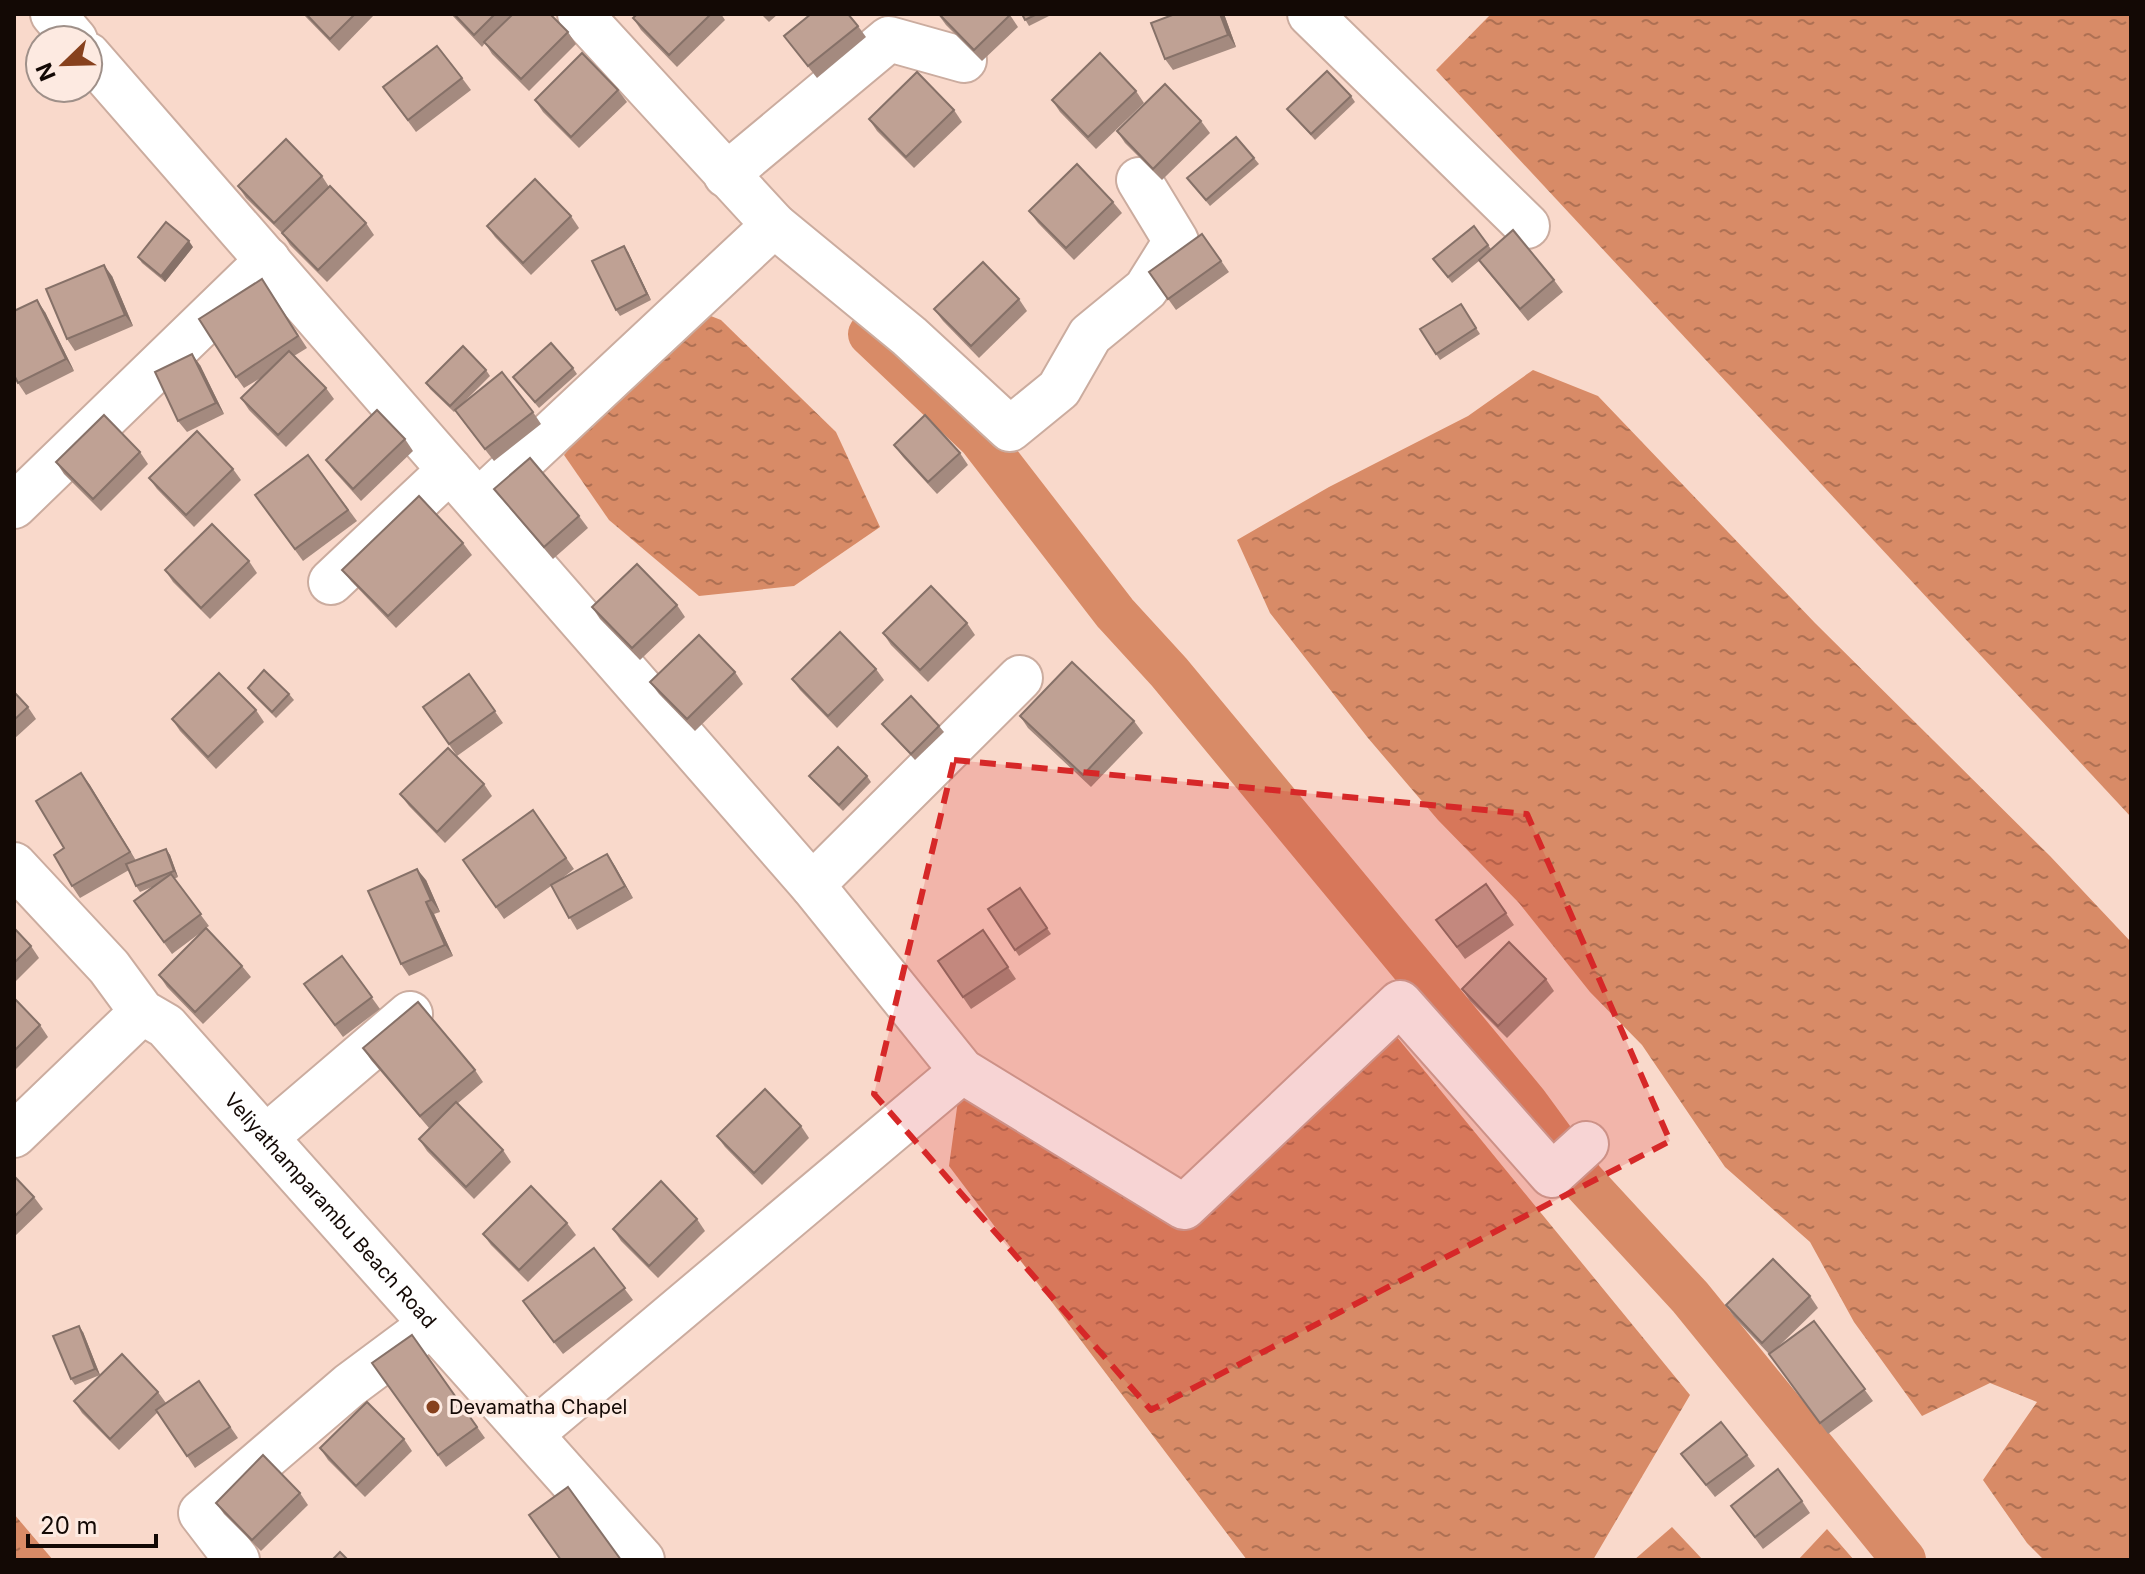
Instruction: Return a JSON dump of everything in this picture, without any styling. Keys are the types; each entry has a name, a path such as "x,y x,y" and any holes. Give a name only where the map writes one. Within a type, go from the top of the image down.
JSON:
{"street":[{"path":"580,14 774,225 909,336 1010,429 1059,389 1090,335 1146,289 1176,241 1139,180"},
{"path":"1310,14 1527,226"},
{"path":"726,175 889,39 964,60"},
{"path":"104,73 812,885 962,1071 1184,1207 1400,1003 1552,1175 1586,1144"},
{"path":"331,582 464,485 774,225"},
{"path":"14,506 268,260"},
{"path":"812,885 1020,678"},
{"name":"Veliyathamparambu Beach Road","path":"16,872 109,967 142,1012 166,1026 642,1560"},
{"path":"266,1137 420,1005"},
{"path":"14,1135 142,1012"},
{"path":"531,1434 962,1071"},
{"path":"237,1560 201,1513 350,1385 432,1323"}],"highlighted area":[{"path":"954,760 1527,814 1670,1141 1151,1410 874,1094"}],"water":[{"path":"1491,14 2131,14 2131,817 1436,70"},
{"path":"688,307 721,320 836,432 880,527 794,586 699,596 609,520 564,455"},
{"path":"1533,370 1598,396 1815,623 2050,856 2131,942 2131,1560 2044,1560 2027,1543 1983,1480 2037,1402 1990,1383 1922,1416 1854,1322 1810,1242 1725,1167 1642,1045 1590,992 1519,903 1438,820 1368,738 1270,613 1237,540 1329,487 1468,416"},
{"path":"1383,1020 1690,1395 1593,1560 1247,1560 949,1166 962,1071 1184,1207"},
{"path":"14,1514 53,1560 14,1560"},
{"path":"1672,1527 1703,1560 1634,1560"},
{"path":"1827,1529 1854,1560 1798,1560"}],"building":[{"path":"306,14 355,14 330,39"},
{"path":"454,14 495,14 474,35"},
{"path":"513,14 550,14 568,32 521,79 484,42"},
{"path":"637,14 711,14 669,55 633,18"},
{"path":"811,14 848,14 858,26 808,66 784,36"},
{"path":"939,14 1009,14 1010,15 974,50"},
{"path":"1022,14 1037,14 1025,20"},
{"path":"1175,14 1220,14 1228,35 1165,59 1151,23"},
{"path":"437,46 462,78 408,120 383,87"},
{"path":"582,53 618,90 571,137 535,100"},
{"path":"1100,53 1136,91 1088,137 1052,100"},
{"path":"1327,71 1351,96 1311,134 1287,109"},
{"path":"917,72 954,110 906,157 869,119"},
{"path":"1165,84 1201,121 1153,169 1117,131"},
{"path":"1236,137 1254,158 1206,200 1187,178"},
{"path":"286,139 322,176 274,223 238,186"},
{"path":"1077,164 1113,202 1066,248 1029,211"},
{"path":"535,179 571,216 523,263 487,226"},
{"path":"330,186 366,223 318,270 282,233"},
{"path":"166,222 189,241 161,276 138,257"},
{"path":"1474,226 1488,245 1448,277 1433,259"},
{"path":"1513,230 1554,280 1520,309 1479,260"},
{"path":"1202,234 1221,261 1168,299 1149,272"},
{"path":"624,246 647,294 616,310 592,261"},
{"path":"983,262 1019,299 971,346 934,309"},
{"path":"104,265 125,315 67,339 46,289"},
{"path":"262,279 298,336 236,377 199,319"},
{"path":"37,300 66,359 18,383 14,375 14,311"},
{"path":"1461,304 1476,328 1436,354 1420,329"},
{"path":"551,343 573,368 535,402 513,377"},
{"path":"463,346 486,370 450,406 426,383"},
{"path":"289,351 326,388 278,435 241,398"},
{"path":"192,354 216,403 178,421 155,372"},
{"path":"502,372 533,412 485,449 455,410"},
{"path":"377,410 405,439 353,489 326,460"},
{"path":"104,415 140,452 93,499 56,462"},
{"path":"925,415 960,453 928,482 894,445"},
{"path":"197,431 233,469 186,515 149,478"},
{"path":"308,455 348,510 295,549 255,495"},
{"path":"530,458 579,516 544,547 494,489"},
{"path":"419,496 463,543 388,616 342,570"},
{"path":"212,524 249,561 201,608 165,570"},
{"path":"637,564 677,605 632,648 592,607"},
{"path":"931,586 967,623 920,670 883,633"},
{"path":"840,632 876,669 828,716 792,679"},
{"path":"699,635 735,672 687,719 650,682"},
{"path":"1072,662 1134,721 1083,775 1020,716"},
{"path":"264,670 289,694 272,712 248,688"},
{"path":"219,673 256,710 208,757 172,719"},
{"path":"469,674 495,711 449,744 423,707"},
{"path":"14,692 28,707 14,720"},
{"path":"911,696 939,726 911,754 882,724"},
{"path":"838,747 867,776 839,805 809,776"},
{"path":"448,748 484,784 437,832 400,794"},
{"path":"81,773 130,852 72,886 54,855 64,848 36,801"},
{"path":"533,810 566,858 496,907 463,860"},
{"path":"166,849 174,871 136,886 126,864"},
{"path":"607,854 625,886 569,918 551,885"},
{"path":"417,869 431,900 426,902 445,945 401,964 368,891"},
{"path":"171,874 201,914 164,942 134,901"},
{"path":"1486,884 1506,913 1457,947 1436,920"},
{"path":"1020,888 1047,928 1015,950 988,909"},
{"path":"14,928 31,946 14,963"},
{"path":"206,928 242,966 195,1012 159,975"},
{"path":"983,930 1008,967 963,997 938,961"},
{"path":"1509,942 1546,979 1498,1026 1462,989"},
{"path":"342,956 372,997 335,1025 304,984"},
{"path":"14,998 40,1025 14,1051"},
{"path":"418,1002 475,1070 420,1116 363,1048"},
{"path":"765,1089 801,1126 754,1173 717,1136"},
{"path":"456,1102 503,1150 466,1187 419,1139"},
{"path":"14,1176 34,1197 14,1217"},
{"path":"661,1181 697,1219 649,1266 613,1229"},
{"path":"531,1186 567,1223 519,1270 483,1234"},
{"path":"594,1248 625,1288 554,1342 523,1301"},
{"path":"1773,1259 1810,1296 1762,1343 1726,1305"},
{"path":"1814,1321 1865,1389 1820,1423 1769,1354"},
{"path":"79,1326 95,1369 71,1379 53,1336"},
{"name":"Devamatha Chapel","path":"412,1335 477,1427 438,1455 372,1363"},
{"path":"122,1354 158,1392 110,1439 74,1401"},
{"path":"199,1381 230,1427 187,1456 156,1410"},
{"path":"367,1402 404,1439 356,1486 320,1448"},
{"path":"1721,1422 1747,1455 1706,1485 1681,1454"},
{"path":"263,1455 300,1493 252,1540 216,1503"},
{"path":"1778,1469 1802,1501 1755,1537 1731,1506"},
{"path":"568,1487 621,1560 561,1560 529,1515"},
{"path":"340,1552 348,1560 332,1560"}],"waterway":[{"path":"870,334 980,438 1115,613 1169,672 1526,1103 1583,1181 1690,1297 1904,1560"}],"place":[{"name":"Devamatha Chapel","path":"433,1407"}]}
